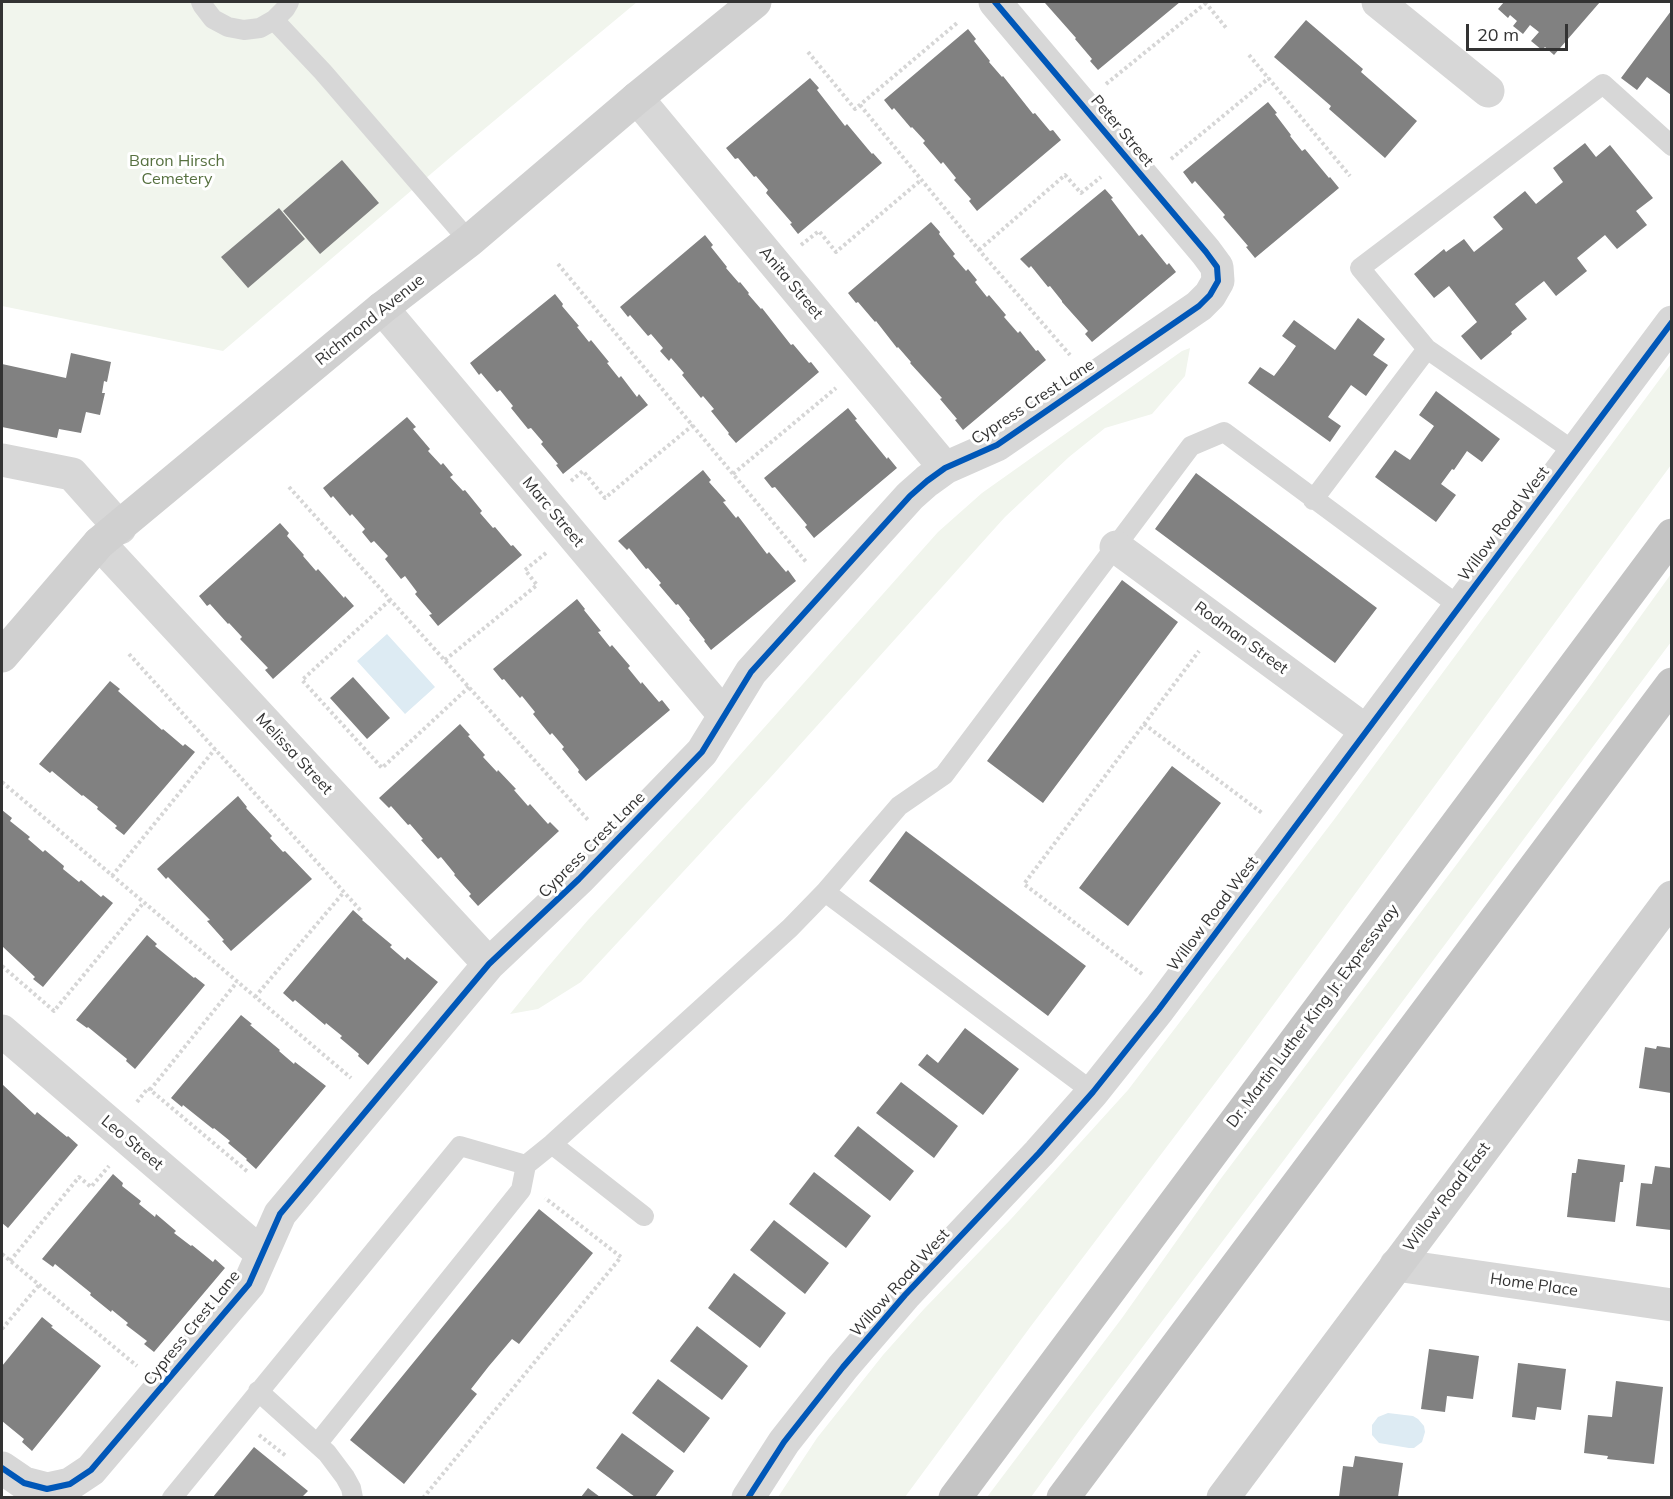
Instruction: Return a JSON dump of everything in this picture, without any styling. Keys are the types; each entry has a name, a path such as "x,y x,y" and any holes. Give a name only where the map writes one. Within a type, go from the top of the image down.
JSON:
{"highway":[{"name":"Dr. Martin Luther King Jr. Expressway","path":"955,1497 1671,535"},
{"path":"1064,1497 1671,684"}],"main road":[{"name":"Richmond Avenue","path":"2,657 109,536 382,308 469,242 637,98 755,2"},
{"name":"Willow Road East","path":"1223,1497 1671,897"}],"street":[{"name":"Peter Street","path":"995,2 1206,252 1217,267 1218,281"},
{"path":"1378,2 1488,91"},
{"name":"Anita Street","path":"637,98 945,468"},
{"name":"Cypress Crest Lane","path":"2,1468 24,1483 47,1490 70,1484 91,1470 249,1284 280,1214 489,964 579,879 702,752 751,672 906,500 945,468 997,445 1199,306 1210,296 1218,281"},
{"name":"Marc Street","path":"382,308 724,715"},
{"name":"Willow Road West","path":"748,1497 784,1442 843,1367 905,1295 1039,1153 1093,1092 1159,1009 1671,322"},
{"name":"Melissa Street","path":"2,460 72,474 109,536 489,964"},
{"name":"Rodman Street","path":"1116,547 1366,731"},
{"name":"Leo Street","path":"2,1031 262,1254"},
{"name":"Home Place","path":"1396,1265 1671,1305"}],"lane":[{"path":"201,2 213,19 228,27 244,30 260,28 274,20 289,2"},
{"path":"274,20 323,72 469,242"},
{"path":"1575,452 1427,349 1360,268 1603,84 1671,146"},
{"path":"1313,500 1427,349"},
{"path":"317,1444 521,1190 526,1165 790,928 825,892 899,806 944,775 1191,446 1224,432 1459,606"},
{"path":"825,892 1093,1092"},
{"path":"552,1144 644,1216"},
{"path":"172,1497 460,1146 526,1165"},
{"path":"258,1391 327,1453 345,1477 353,1497"}],"path":[{"path":"1098,91 1205,2 1227,29"},
{"path":"808,52 855,109 957,23"},
{"path":"1249,55 1350,176"},
{"path":"1166,164 1269,78"},
{"path":"860,105 979,250 1071,356"},
{"path":"979,250 1065,174 1081,193 1105,173"},
{"path":"795,250 819,231 836,252 921,180"},
{"path":"558,264 808,563"},
{"path":"733,474 843,383"},
{"path":"567,484 583,471 605,498 693,425"},
{"path":"289,487 593,825"},
{"path":"445,660 537,585 525,570 548,552"},
{"path":"390,600 302,680 310,689 382,768 469,687"},
{"path":"1142,974 1024,884 1204,645"},
{"path":"129,654 361,911"},
{"path":"1144,724 1262,813"},
{"path":"112,876 215,749"},
{"path":"2,782 354,1080"},
{"path":"255,997 344,892"},
{"path":"2,966 54,1011 144,902"},
{"path":"135,1104 148,1088 150,1090 237,982"},
{"path":"150,1090 248,1172"},
{"path":"10,1261 79,1177 91,1187 114,1161"},
{"path":"423,1497 621,1257 537,1191"},
{"path":"2,1254 140,1368"},
{"path":"2,1329 39,1285"},
{"path":"251,1428 286,1457"}],"green space":[{"name":"Baron Hirsch Cemetery","path":"2,2 637,2 223,351 2,306"},
{"path":"1190,348 1185,376 1152,414 1105,428 1069,457 1005,517 770,778 581,982 538,1009 510,1014 588,920 699,801 938,532 982,493 1182,351"},
{"path":"1671,364 1671,465 1237,1054 905,1497 778,1497 817,1438 883,1355 1128,1090 1333,821"},
{"path":"1671,574 1671,642 1031,1497 987,1497 1122,1318 1219,1181 1586,692"}],"shaded area":[{"path":"387,634 435,687 405,714 357,661"},
{"path":"1388,1413 1413,1416 1418,1419 1424,1426 1422,1442 1414,1448 1379,1443 1372,1435 1372,1425 1378,1417"}],"building":[{"path":"1046,2 1180,2 1098,70 1076,38"},
{"path":"1504,2 1600,2 1554,55 1545,47 1542,50 1531,41 1539,32 1530,25 1523,34 1513,26 1517,21 1510,15 1508,18 1498,9"},
{"path":"1671,11 1671,95 1647,77 1637,90 1621,78"},
{"path":"1306,20 1363,69 1361,72 1417,121 1385,158 1329,109 1331,106 1274,57"},
{"path":"968,29 989,62 1033,114 1035,113 1061,140 977,211 969,201 971,199 954,180 956,178 943,162 941,164 923,143 925,141 884,100"},
{"path":"810,78 845,126 847,124 882,163 798,234 790,224 792,223 766,193 768,190 726,148"},
{"path":"1268,102 1302,151 1305,149 1339,188 1255,258 1246,247 1248,246 1223,217 1225,215 1195,181 1192,184 1183,172"},
{"path":"1585,143 1596,157 1610,145 1653,198 1636,211 1647,225 1617,249 1605,235 1577,258 1587,271 1556,296 1544,281 1515,304 1527,319 1481,360 1461,336 1477,322 1449,286 1434,298 1414,274 1444,249 1446,252 1464,239 1474,252 1503,229 1493,217 1525,191 1536,204 1563,182 1553,168"},
{"path":"342,160 379,203 320,254 283,211"},
{"path":"1105,189 1139,236 1142,234 1167,265 1169,263 1176,272 1092,342 1085,334 1088,331 1050,286 1048,287 1031,266 1029,268 1020,259"},
{"path":"279,208 305,239 248,288 221,257"},
{"path":"931,222 955,254 953,256 966,271 968,269 987,297 989,295 1018,333 1020,331 1046,360 963,430 940,399 942,398 876,321 848,293"},
{"path":"705,235 726,268 791,345 793,344 819,372 736,443 711,411 714,409 703,396 701,398 671,358 669,361 660,351 663,348 651,334 648,336 620,307"},
{"path":"555,294 579,326 577,327 589,342 591,340 619,378 621,376 637,397 639,394 648,405 563,474 556,465 558,464 541,444 543,442 531,428 528,429 500,390 497,392 470,363"},
{"path":"1358,318 1385,339 1373,355 1388,365 1366,396 1351,385 1328,417 1341,426 1330,442 1248,383 1260,367 1274,376 1284,363 1296,346 1282,336 1294,320 1335,350"},
{"path":"71,353 111,362 107,382 104,381 102,393 105,393 100,415 86,412 81,433 59,429 57,438 2,427 2,364 66,378"},
{"path":"1436,391 1500,439 1482,462 1467,451 1454,470 1452,469 1441,484 1456,495 1436,522 1375,477 1395,450 1410,460 1420,446 1434,426 1419,415"},
{"path":"848,408 857,419 855,420 897,468 814,538 805,527 807,525 775,487 772,488 764,478"},
{"path":"407,417 416,427 413,429 430,449 428,451 441,465 443,463 453,475 450,477 463,491 465,490 493,528 495,527 522,555 438,626 405,576 401,579 385,559 388,556 374,541 371,543 362,532 365,529 323,488"},
{"path":"703,470 711,480 709,482 726,501 723,502 736,518 738,516 767,554 769,552 796,581 711,650 678,604 676,605 659,585 661,583 629,548 627,550 618,541"},
{"path":"1196,473 1377,608 1335,663 1155,529"},
{"path":"280,523 289,533 287,536 316,571 318,569 354,606 273,679 265,670 268,668 240,639 242,637 210,604 207,606 199,596"},
{"path":"1122,580 1178,622 1043,803 987,761"},
{"path":"577,599 601,631 598,632 630,666 628,668 641,684 642,682 659,702 662,700 670,710 586,781 562,749 564,747 552,733 550,735 522,696 520,698 493,669"},
{"path":"353,677 390,718 367,739 330,698"},
{"path":"110,681 162,730 195,752 124,835 97,809 98,807 52,771 50,773 39,764"},
{"path":"460,724 485,755 483,757 516,789 514,790 528,806 530,804 548,824 550,822 559,831 478,906 441,857 438,859 410,824 408,825 391,806 389,808 379,798"},
{"path":"1172,766 1221,803 1128,926 1079,888"},
{"path":"238,796 272,836 270,838 312,879 231,951 207,921 210,920 168,877 166,879 157,869"},
{"path":"2,810 12,818 10,821 30,837 28,839 64,866 63,869 113,903 43,987 2,946"},
{"path":"906,831 1086,966 1048,1016 869,881"},
{"path":"353,910 392,945 390,947 405,960 407,957 438,982 368,1065 340,1038 342,1036 283,993"},
{"path":"147,935 157,944 155,946 205,985 135,1069 126,1061 127,1059 76,1020"},
{"path":"241,1015 294,1064 295,1062 326,1086 256,1169 228,1143 230,1141 171,1098"},
{"path":"965,1028 1019,1069 983,1115 918,1065 927,1054 938,1063"},
{"path":"1657,1046 1671,1048 1671,1093 1639,1088 1645,1047 1656,1049"},
{"path":"901,1082 958,1126 934,1158 876,1113"},
{"path":"2,1084 35,1115 37,1112 78,1145 8,1228 2,1223"},
{"path":"858,1126 914,1171 890,1201 834,1156"},
{"path":"1578,1159 1625,1165 1623,1182 1620,1182 1615,1222 1567,1217 1572,1173 1576,1173"},
{"path":"1655,1166 1671,1168 1671,1230 1636,1226 1641,1183 1652,1184"},
{"path":"814,1172 871,1216 846,1248 789,1204"},
{"path":"113,1174 123,1183 122,1186 141,1201 139,1204 155,1217 156,1214 176,1231 174,1233 191,1246 213,1262 215,1259 225,1268 154,1352 144,1344 147,1341 126,1325 128,1323 112,1310 111,1312 55,1264 53,1267 42,1259"},
{"path":"539,1209 593,1253 519,1344 512,1339 489,1366 471,1389 477,1394 404,1484 350,1440"},
{"path":"774,1220 829,1263 805,1294 750,1250"},
{"path":"734,1273 786,1313 760,1348 708,1308"},
{"path":"42,1317 53,1326 51,1327 101,1366 32,1451 22,1442 24,1439 2,1421 2,1366"},
{"path":"697,1326 748,1366 722,1400 670,1361"},
{"path":"1429,1349 1479,1356 1473,1399 1447,1396 1445,1412 1421,1409"},
{"path":"1518,1363 1566,1369 1561,1410 1537,1407 1535,1420 1512,1417"},
{"path":"658,1379 710,1418 684,1453 632,1413"},
{"path":"1616,1381 1663,1387 1654,1464 1607,1459 1608,1456 1584,1453 1588,1415 1612,1417"},
{"path":"622,1433 674,1471 655,1497 635,1497 596,1468"},
{"path":"254,1447 308,1491 302,1497 213,1497"},
{"path":"1355,1456 1403,1463 1398,1497 1339,1497 1343,1466 1353,1467"},
{"path":"588,1488 600,1497 581,1497"}],"cycle path":[{"path":"2,1468 24,1483 47,1489 70,1484 91,1470 249,1284 280,1214 489,964 579,879 702,752 751,672 910,496 945,468 997,445 1199,306 1210,295 1218,281 1217,267 1206,252 995,2"},
{"path":"748,1498 784,1442 843,1367 905,1295 1039,1153 1093,1092 1159,1009 1672,322"}]}
